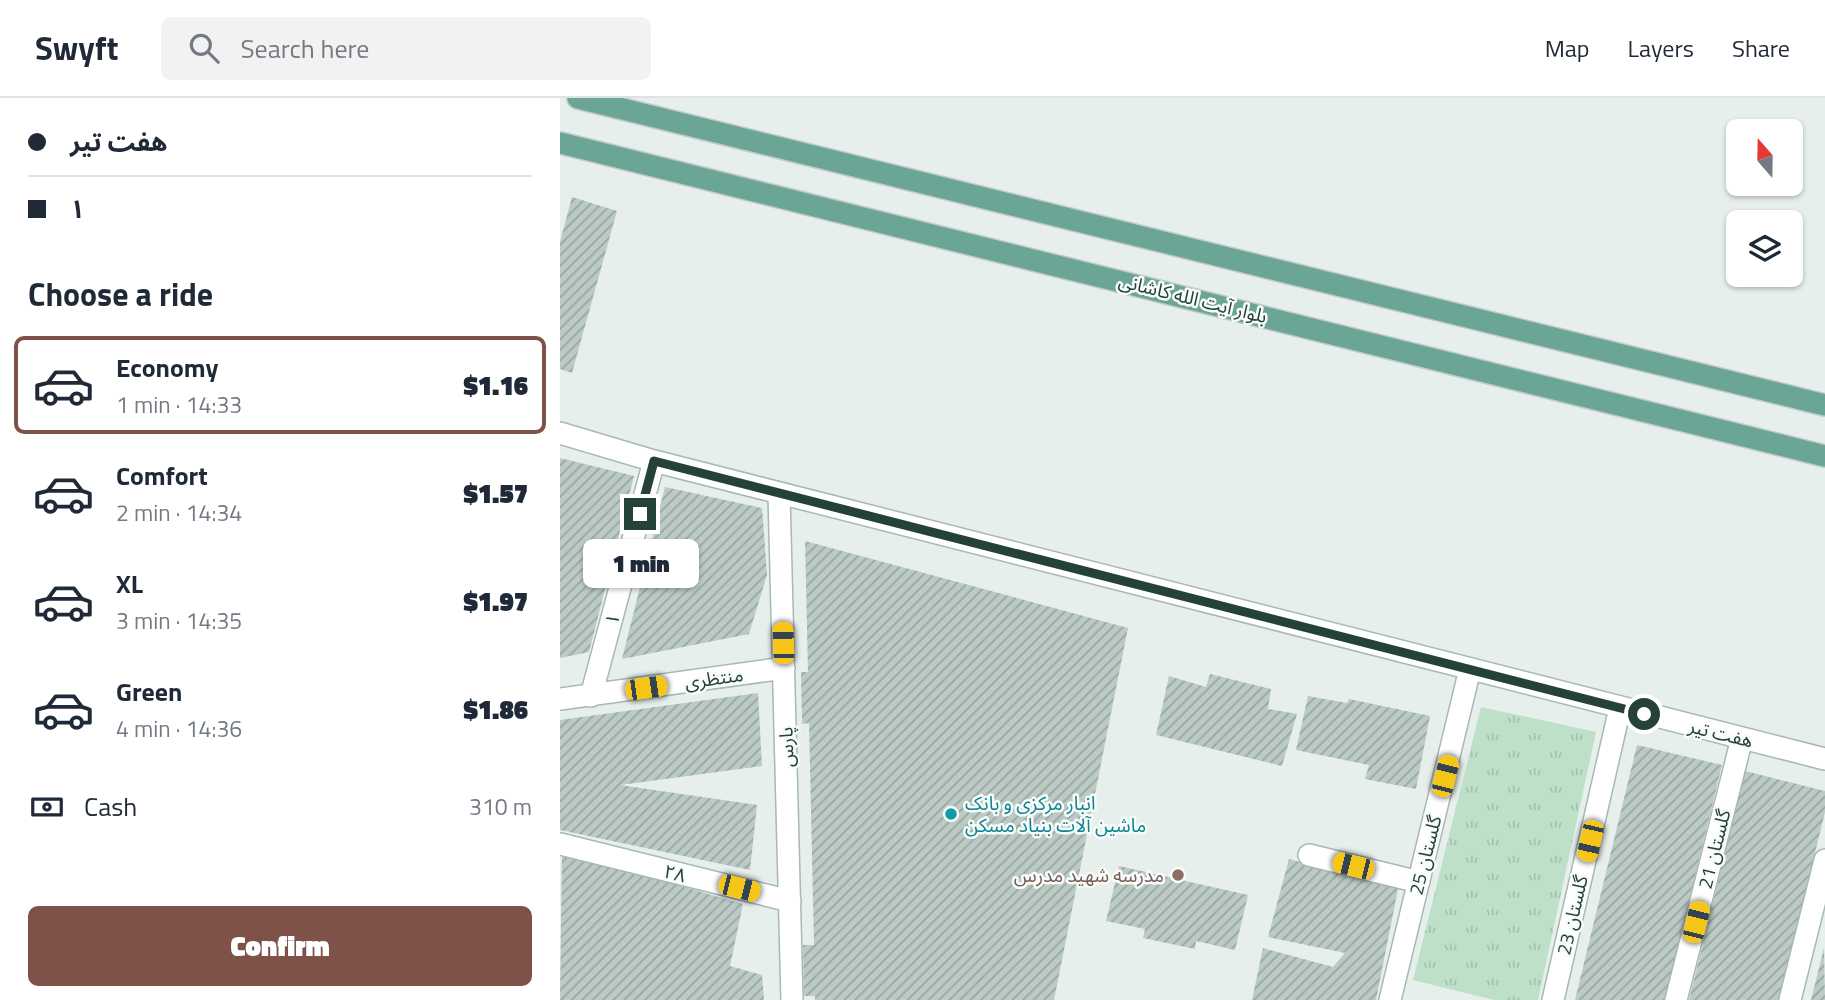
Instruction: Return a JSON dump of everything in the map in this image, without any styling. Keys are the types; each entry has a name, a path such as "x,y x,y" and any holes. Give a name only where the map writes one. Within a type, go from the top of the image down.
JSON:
{"main road":[{"path":"578,98 1825,405"},
{"name":"بلوار آیت الله کاشانی","path":"560,143 1825,456"}],"street":[{"name":"هفت تیر","path":"560,433 779,494 1825,760"},
{"name":"۱","path":"591,696 654,461"},
{"name":"پارس","path":"779,494 792,1000"},
{"name":"منتظری","path":"560,699 784,668"},
{"name":"گلستان 25","path":"1393,999 1470,669"},
{"name":"گلستان 23","path":"1552,1000 1620,708"},
{"name":"گلستان 21","path":"1676,1000 1742,738"},
{"name":"۲۸","path":"560,844 790,901"},
{"path":"1309,855 1419,882"},
{"path":"1790,1000 1825,860"}],"green space":[{"path":"1481,707 1596,732 1538,1000 1494,1000 1413,980"}],"building":[{"path":"572,197 617,211 572,373 560,369 560,242"},
{"path":"560,458 634,476 589,652 560,658"},
{"path":"665,487 762,508 767,575 749,634 622,659"},
{"name":"انبار مرکزی و بانک ماشین آلات بنیاد مسکن","path":"805,541 1128,628 1054,1000 815,1000 815,996 804,996 803,945 814,945 809,723 802,724 801,672 808,672"},
{"path":"1210,674 1271,689 1268,709 1297,714 1282,766 1156,735 1169,676 1206,687"},
{"path":"758,693 762,766 620,785 757,805 750,870 560,830 560,720"},
{"path":"1308,696 1347,703 1349,699 1430,716 1416,789 1365,779 1369,765 1296,750"},
{"path":"1637,745 1722,765 1665,1000 1575,1000"},
{"path":"1745,771 1825,791 1825,812 1779,1000 1689,1000"},
{"path":"562,852 743,904 730,966 762,975 764,1000 560,1000"},
{"path":"1289,859 1398,889 1376,1000 1252,1000 1263,948 1333,967 1345,953 1268,937"},
{"path":"1119,866 1248,895 1235,950 1196,941 1195,949 1143,938 1145,929 1106,921"},
{"path":"1824,948 1825,1000 1811,1000"}],"place":[{"name":"انبار مرکزی و بانک ماشین آلات بنیاد مسکن","path":"951,814"},
{"name":"مدرسه شهید مدرس","path":"1178,875"}],"route":[{"path":"640,514 654,461 1644,714"}]}
